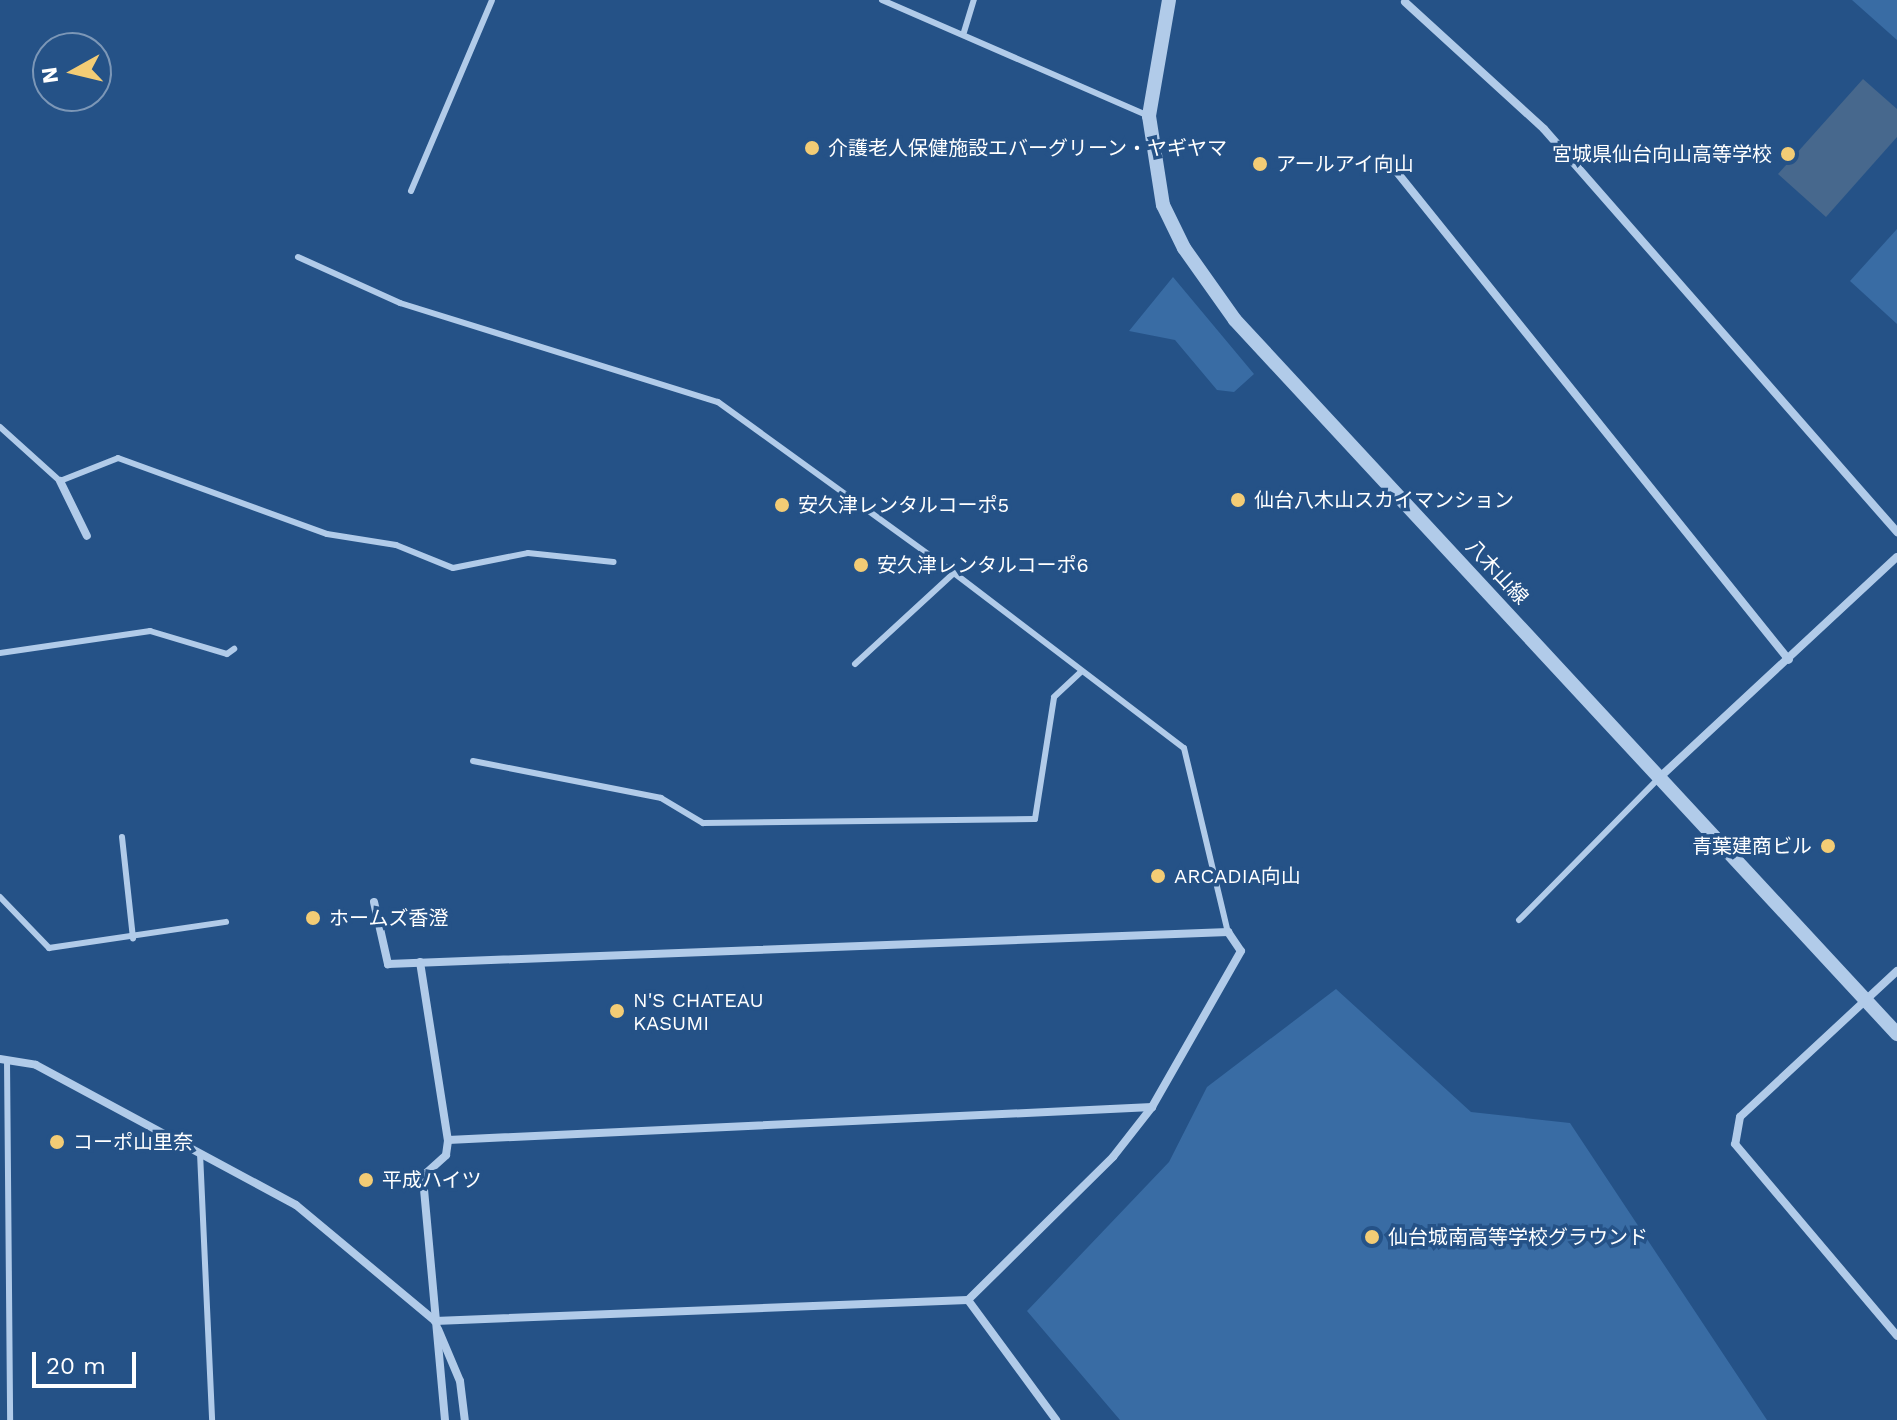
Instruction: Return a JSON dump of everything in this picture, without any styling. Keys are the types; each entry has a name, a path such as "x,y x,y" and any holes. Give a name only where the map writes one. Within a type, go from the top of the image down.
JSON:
{"street":[{"name":"八木山線","path":"1169,0 1149,116 1163,205 1235,320 1897,1034"},
{"path":"1405,2 1544,129 1897,532"},
{"path":"1396,171 1789,660"},
{"path":"60,481 87,536"},
{"path":"1660,777 1897,557"},
{"path":"374,902 388,964 1228,932 1241,951 1152,1107 1113,1157 968,1300 435,1321"},
{"path":"420,962 448,1140 446,1155 423,1176 445,1420"},
{"path":"1897,971 1740,1117 1735,1144 1897,1336"},
{"path":"3,1060 36,1065 296,1205 435,1321 460,1381 465,1420"},
{"path":"448,1140 1152,1107"},
{"path":"968,1300 1056,1420"}],"lane":[{"path":"411,191 492,0"},
{"path":"882,0 964,32 1149,116"},
{"path":"964,32 974,0"},
{"path":"298,257 400,303 718,402 954,573 1184,748 1228,932"},
{"path":"0,427 60,481 118,458 327,534 396,545 453,568 528,553 614,562"},
{"path":"855,664 954,573"},
{"path":"0,653 150,631 227,654 234,649"},
{"path":"473,761 661,798 703,823 1035,819 1054,697 1081,672"},
{"path":"1519,920 1660,777"},
{"path":"122,837 133,938"},
{"path":"0,897 49,948 226,922"},
{"path":"3,1060 10,1420"},
{"path":"200,1153 212,1420"}],"shaded area":[{"path":"1852,0 1897,0 1897,40"},
{"path":"1863,79 1897,109 1897,137 1826,217 1778,174"},
{"path":"1897,229 1897,324 1850,281"},
{"path":"1173,277 1254,374 1234,392 1217,390 1175,340 1129,331"},
{"name":"仙台城南高等学校グラウンド","path":"1336,989 1471,1112 1570,1123 1767,1420 1120,1420 1027,1311 1169,1162 1207,1087"}],"place":[{"name":"介護老人保健施設エバーグリーン・ヤギヤマ","path":"812,148"},
{"name":"宮城県仙台向山高等学校","path":"1788,154"},
{"name":"アールアイ向山","path":"1260,164"},
{"name":"仙台八木山スカイマンション","path":"1238,500"},
{"name":"安久津レンタルコーポ5","path":"782,505"},
{"name":"安久津レンタルコーポ6","path":"861,565"},
{"name":"青葉建商ビル","path":"1828,846"},
{"name":"ARCADIA向山","path":"1158,876"},
{"name":"ホームズ香澄","path":"313,918"},
{"name":"N'S CHATEAU KASUMI","path":"617,1011"},
{"name":"コーポ山里奈","path":"57,1142"},
{"name":"平成ハイツ","path":"366,1180"},
{"name":"仙台城南高等学校グラウンド","path":"1372,1237"}]}
